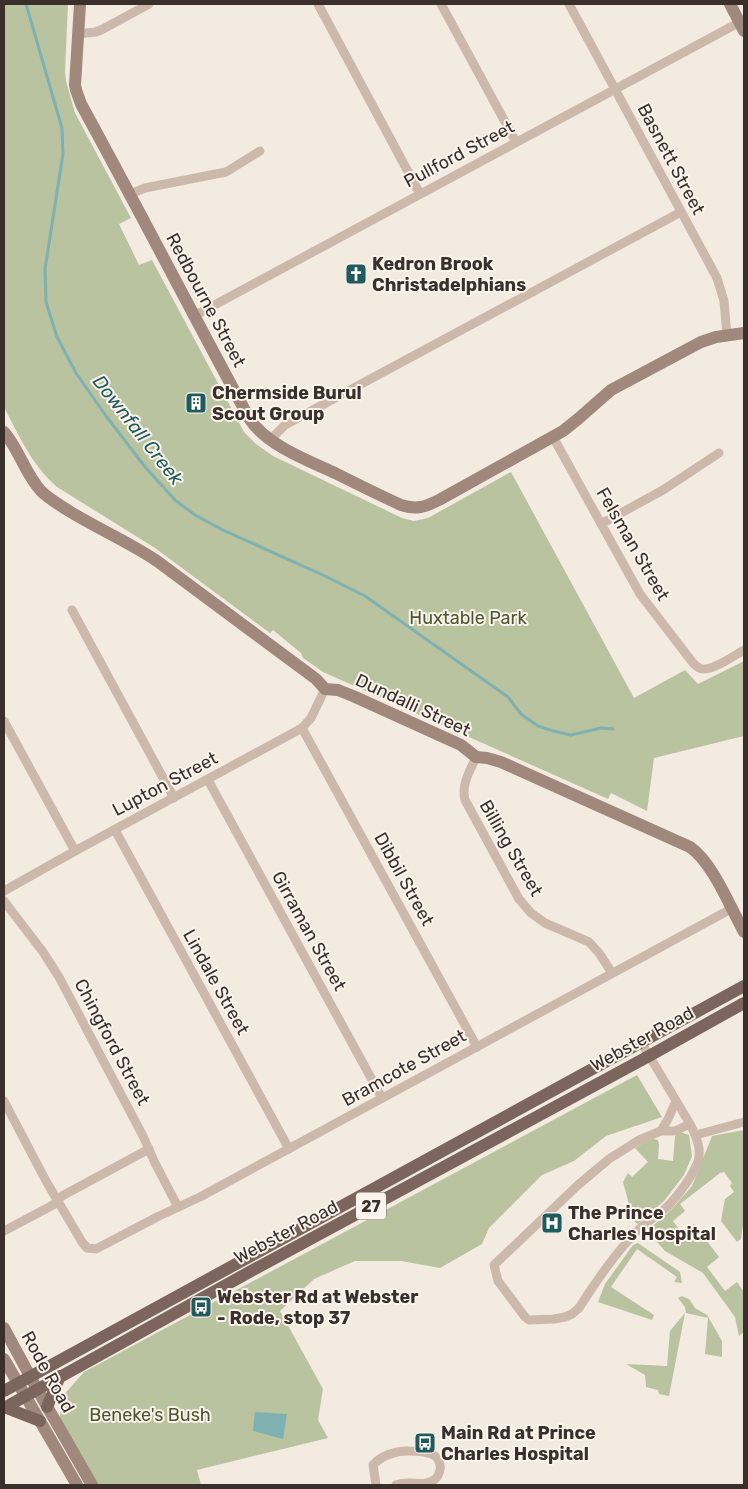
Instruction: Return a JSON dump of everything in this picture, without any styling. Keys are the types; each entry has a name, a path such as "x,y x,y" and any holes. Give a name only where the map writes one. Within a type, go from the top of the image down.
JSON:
{"main road":[{"name":"Webster Road","path":"4,1390 744,986"},
{"name":"Webster Road","path":"4,1408 253,1270 744,1003"},
{"path":"46,1407 60,1376"},
{"path":"4,1408 40,1421"}],"street":[{"name":"Redbourne Street","path":"80,4 76,90 81,104 249,418 257,428 271,439 296,454 408,508 427,506 570,427 611,390 701,342 716,337 744,333"},
{"path":"78,34 96,32 149,4"},
{"path":"318,4 420,194"},
{"path":"441,4 516,142"},
{"name":"Basnett Street","path":"569,4 720,287 724,300 727,335"},
{"path":"730,4 742,26"},
{"name":"Pullford Street","path":"194,316 614,89 742,26"},
{"path":"130,194 150,186 226,172 260,151"},
{"path":"271,439 285,425 681,212"},
{"name":"Dundalli Street","path":"4,432 31,479 48,497 157,561 316,679 325,689 338,690 462,745 476,757 501,762 690,847 707,864 744,932"},
{"name":"Felsman Street","path":"553,437 640,594 695,665 702,669 712,667 744,650"},
{"path":"601,524 663,490 719,453"},
{"path":"72,610 174,798"},
{"name":"Lupton Street","path":"4,892 75,851 302,728 311,718 325,689"},
{"path":"4,721 75,851"},
{"name":"Dibbil Street","path":"302,728 477,1047"},
{"name":"Billing Street","path":"476,757 465,784 465,800 519,899 530,913 545,923 589,942 599,953 612,974"},
{"name":"Girraman Street","path":"208,780 382,1098"},
{"name":"Lindale Street","path":"115,830 289,1149"},
{"name":"Chingford Street","path":"4,901 43,952 59,977 178,1207"},
{"name":"Bramcote Street","path":"58,1200 82,1242 90,1249 99,1248 200,1197 731,908"},
{"path":"641,1042 690,1124 696,1135 700,1151 698,1163 686,1184 669,1205 641,1227 614,1257 572,1314 554,1319 529,1320 525,1317 498,1281 494,1265 578,1185 609,1159 639,1140 661,1131 675,1131 690,1124"},
{"path":"661,1131 676,1101"},
{"path":"4,1102 58,1200"},
{"path":"696,1135 744,1122"},
{"path":"4,1231 53,1205 62,1196 149,1149"},
{"name":"Rode Road","path":"4,1328 30,1377 31,1392 40,1421 77,1485"},
{"name":"Rode Road","path":"4,1359 18,1383 31,1392 46,1407 92,1485"},
{"path":"376,1485 373,1465 388,1454 409,1450 431,1454 438,1458 440,1472 433,1480 423,1484 405,1482 396,1485"}],"green space":[{"name":"Huxtable Park","path":"4,4 68,4 66,81 75,113 131,218 119,224 139,265 152,260 244,432 256,444 273,456 402,518 414,521 428,518 511,472 634,698 685,670 698,684 744,661 744,736 654,758 647,811 611,793 608,799 323,672 303,658 301,653 273,630 270,633 155,548 57,487 33,460 4,407"},
{"name":"Beneke's Bush","path":"637,1075 662,1117 606,1136 574,1161 542,1175 489,1228 482,1244 440,1268 401,1261 355,1261 314,1279 280,1311 323,1389 318,1420 328,1438 197,1470 201,1485 95,1485 60,1419 61,1398 84,1372"},
{"path":"744,1130 744,1219 741,1239 737,1242 721,1221 725,1199 734,1192 730,1186 732,1183 724,1172 720,1173 680,1204 685,1211 673,1221 684,1236 690,1231 688,1228 694,1224 719,1257 707,1267 725,1291 737,1282 744,1292 744,1332 739,1336 735,1317 703,1273 665,1251 647,1231 671,1210 692,1186 712,1136"},
{"path":"680,1132 689,1135 692,1156 684,1175 664,1201 638,1224 624,1214 630,1208 623,1182 628,1173 632,1177 648,1162 635,1148 650,1138 658,1140 658,1159 673,1161 675,1136"},
{"path":"638,1243 680,1272 682,1283 674,1282 677,1277 637,1249 611,1287 654,1315 652,1320 598,1302 605,1284 633,1245"},
{"path":"682,1296 689,1299 695,1308 707,1315 722,1341 722,1357 705,1354 708,1318 686,1313 685,1307 678,1298"},
{"path":"685,1313 669,1396 659,1394 658,1390 646,1387 645,1375 626,1364 667,1366 670,1331"}],"water":[{"path":"255,1412 287,1414 283,1439 253,1431"}],"waterway":[{"name":"Downfall Creek","path":"26,4 62,128 63,154 45,269 46,302 57,337 76,373 146,468 175,500 195,515 365,596 508,697 521,714 538,726 571,735 601,728 613,729"}],"place":[{"name":"Kedron Brook Christadelphians","path":"356,274"},
{"name":"Chermside Burul Scout Group","path":"196,403"},
{"name":"The Prince Charles Hospital","path":"552,1223"},
{"name":"Webster Rd at Webster - Rode, stop 37","path":"201,1307"},
{"name":"Main Rd at Prince Charles Hospital","path":"425,1443"}]}
